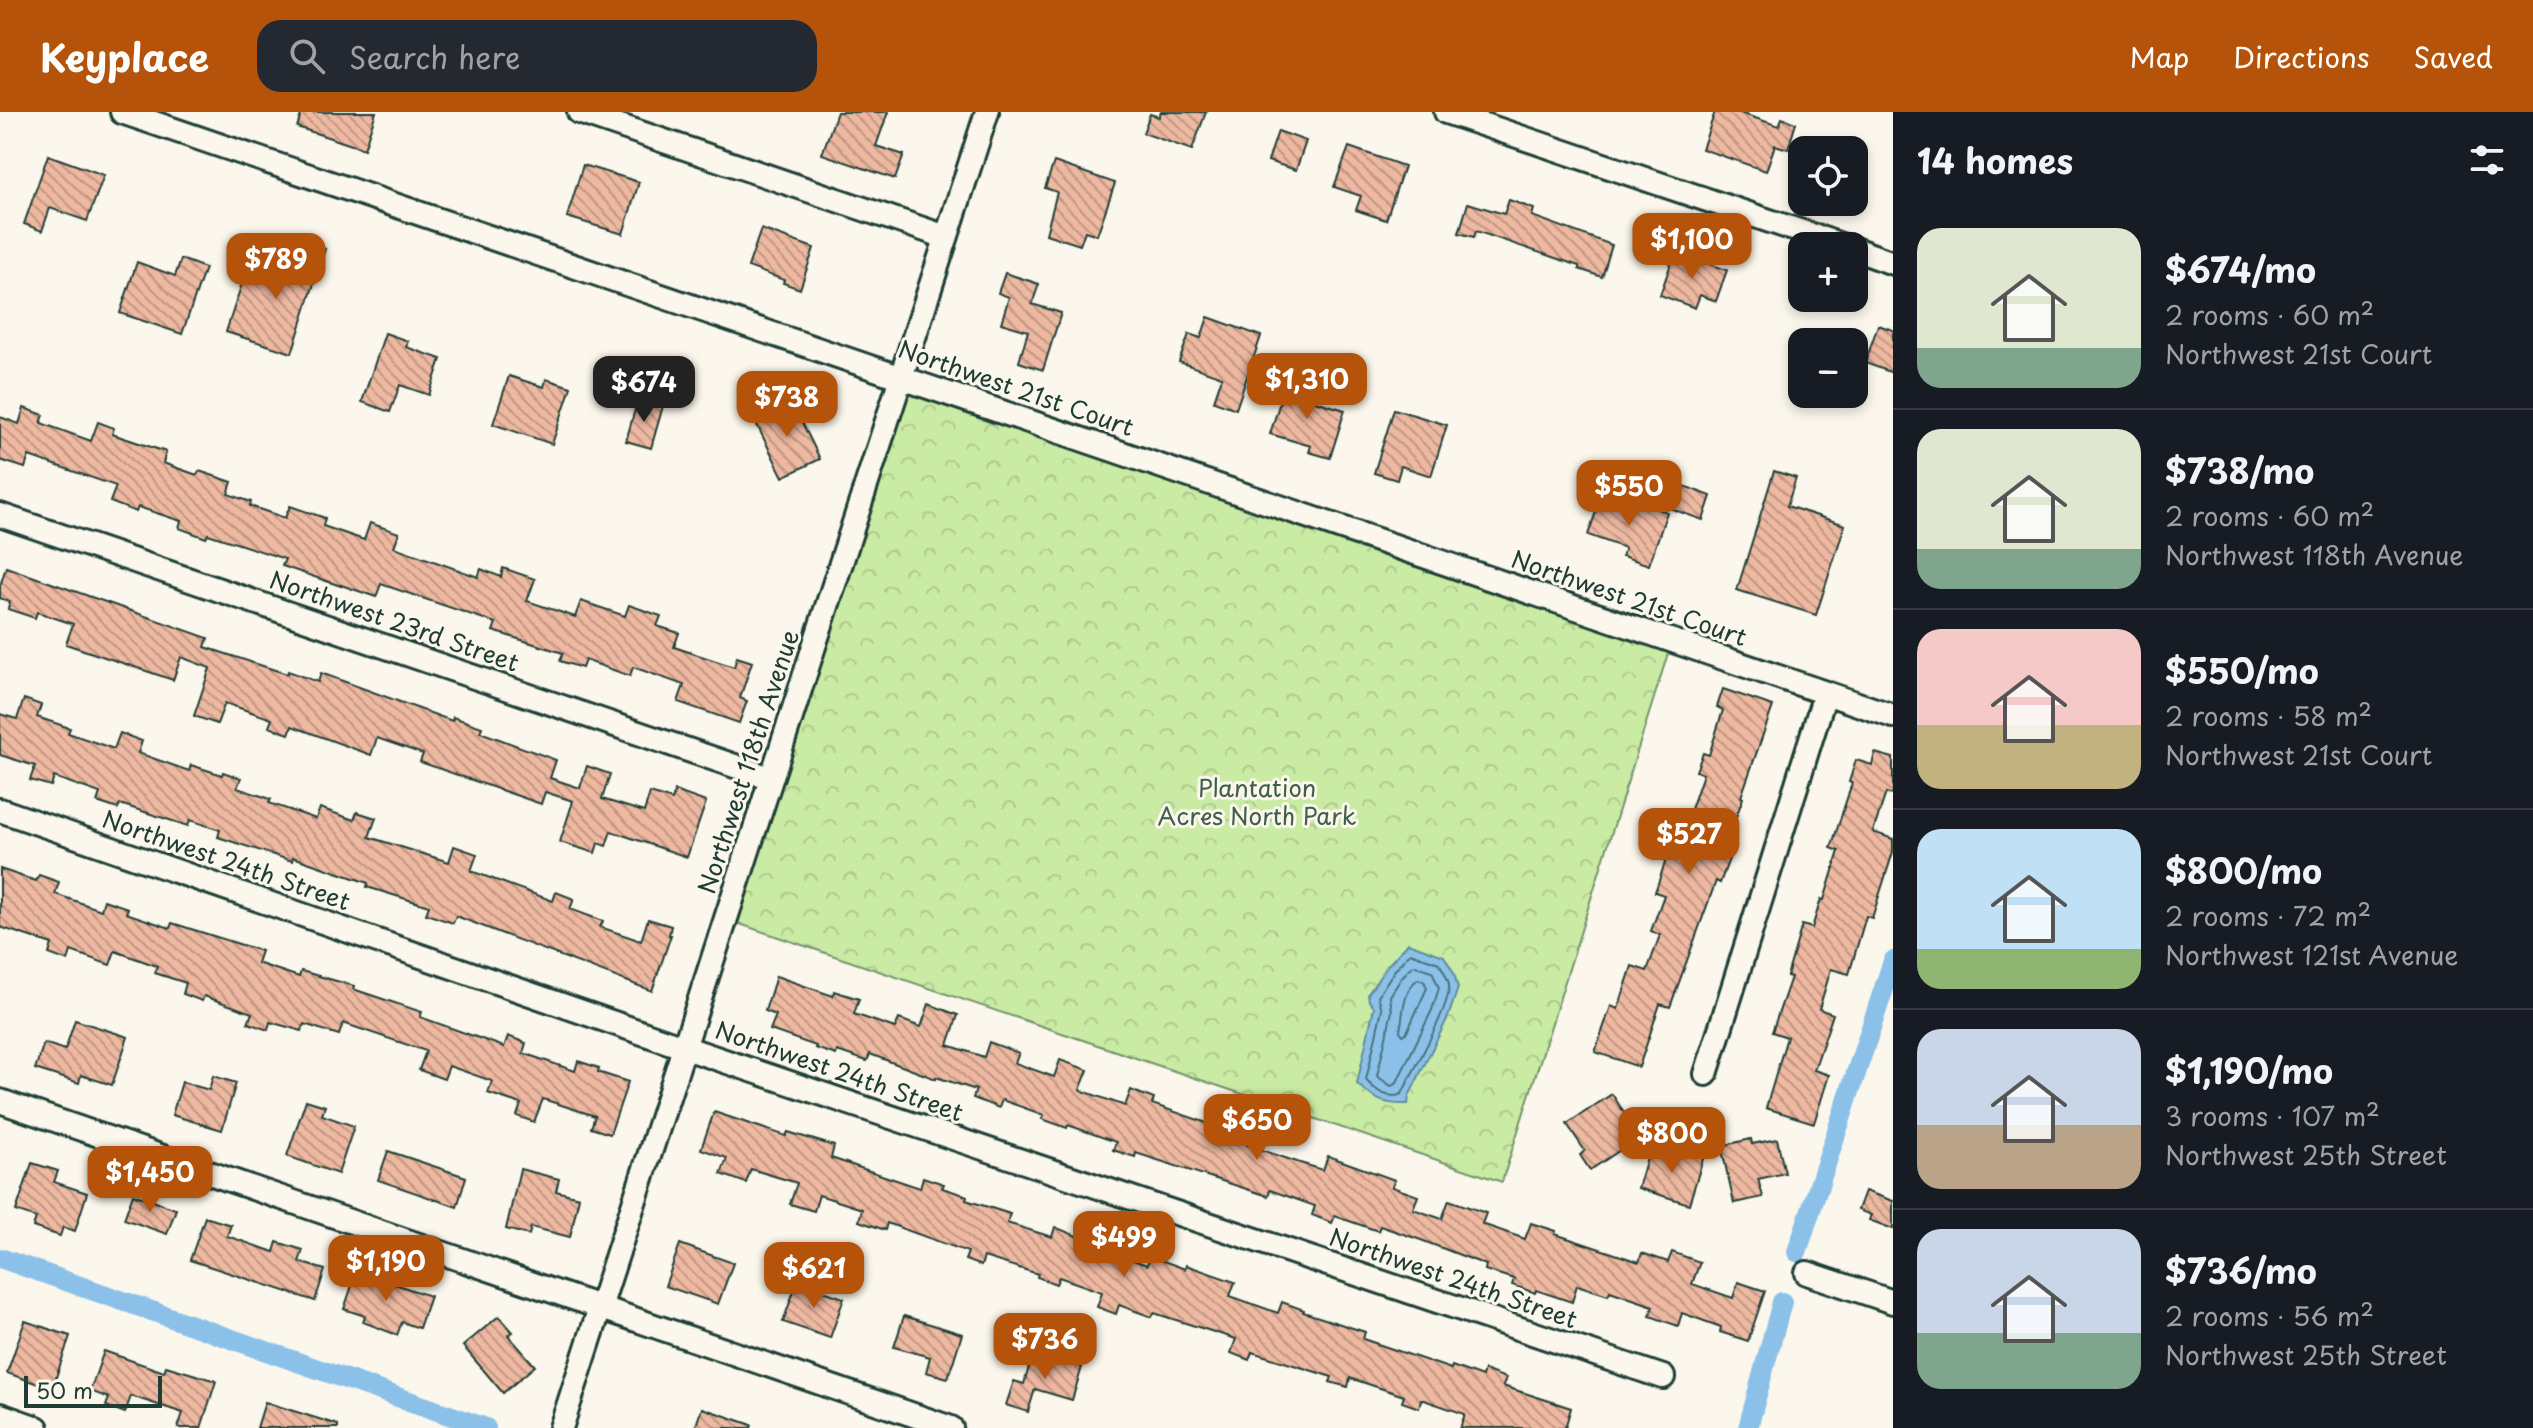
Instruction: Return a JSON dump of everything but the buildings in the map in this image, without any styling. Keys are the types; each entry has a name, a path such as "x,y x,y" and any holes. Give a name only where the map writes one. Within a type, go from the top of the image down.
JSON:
{"street":[{"name":"Northwest 21st Court","path":"122,112 1893,716"},
{"path":"579,112 946,237"},
{"name":"Northwest 118th Avenue","path":"561,1428 987,112"},
{"path":"1446,112 1802,232"},
{"path":"1868,254 1893,263"},
{"name":"Northwest 23rd Street","path":"0,515 770,778"},
{"path":"1706,1074 1825,694"},
{"name":"Northwest 24th Street","path":"0,810 683,1047 1663,1377"},
{"path":"0,1101 951,1428"},
{"path":"1807,1273 1893,1302"},
{"path":"0,1415 37,1428"}],"green space":[{"name":"Plantation Acres North Park","path":"910,390 1670,647 1502,1182 737,923"}],"water":[{"path":"1408,943 1444,956 1458,988 1408,1104 1400,1104 1380,1100 1357,1084 1374,1007 1368,994"}],"waterway":[{"path":"1797,1252 1893,961"},
{"path":"0,1258 486,1428"},
{"path":"1748,1428 1782,1302"}]}
